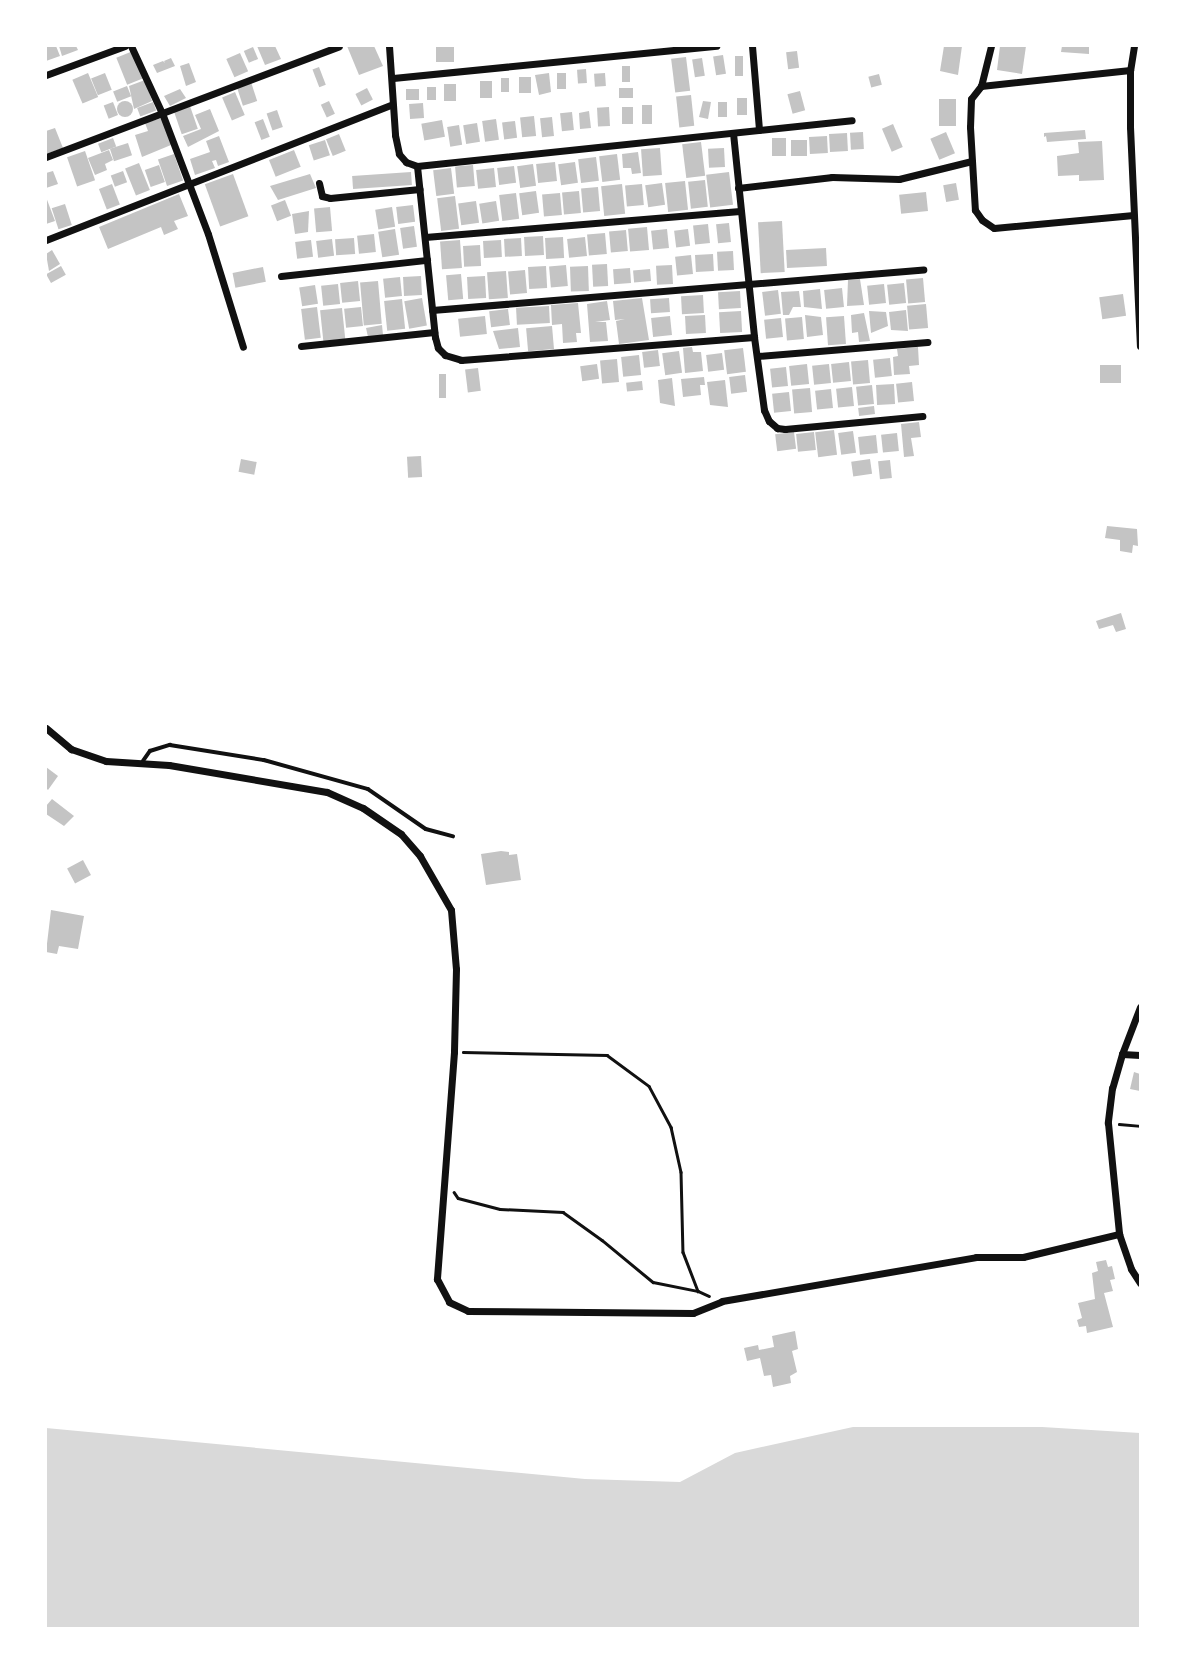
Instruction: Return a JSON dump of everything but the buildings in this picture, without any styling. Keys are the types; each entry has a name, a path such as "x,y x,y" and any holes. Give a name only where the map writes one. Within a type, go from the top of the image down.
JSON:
{"street":[{"path":"46,75 125,46"},
{"path":"131,46 162,113 189,183 243,347"},
{"path":"46,157 339,46"},
{"path":"389,46 393,78 391,105 400,154 406,162 417,166 852,120"},
{"path":"393,78 716,46"},
{"path":"752,46 759,130"},
{"path":"991,46 981,86 971,99 975,210 982,220 994,228 1133,215"},
{"path":"1134,46 1130,70 1133,215 1140,346"},
{"path":"981,86 1130,70"},
{"path":"46,240 391,105"},
{"path":"733,133 764,410 776,428 922,416"},
{"path":"738,188 832,177 899,179 972,160"},
{"path":"417,166 434,332 438,348 445,355 461,360 754,337"},
{"path":"319,183 322,197 330,198 420,189"},
{"path":"425,237 740,211"},
{"path":"281,276 427,260"},
{"path":"432,310 923,270"},
{"path":"301,346 434,332"},
{"path":"758,356 927,342"},
{"path":"46,728 71,749 106,761 143,761 327,792 363,808 401,834 419,856 451,909 456,969 454,1052 437,1279 449,1302 468,1311 693,1313 722,1301 976,1257 1023,1257 1119,1234"},
{"path":"1140,1007 1112,1088 1108,1123 1119,1234 1131,1269 1140,1283"},
{"path":"1122,1054 1140,1055"}],"lane":[{"path":"143,761 150,751 170,745 264,760 368,789 426,829 453,836"}],"path":[{"path":"454,1052 607,1055 649,1086 671,1127 681,1172 683,1252 698,1291"},
{"path":"1108,1123 1140,1126"},
{"path":"445,1178 458,1198 500,1209 563,1212 653,1282 698,1291 722,1301"}],"shaded area":[{"path":"853,1427 1042,1427 1140,1433 1140,1628 46,1628 46,1428 585,1479 680,1482 735,1453"}]}
